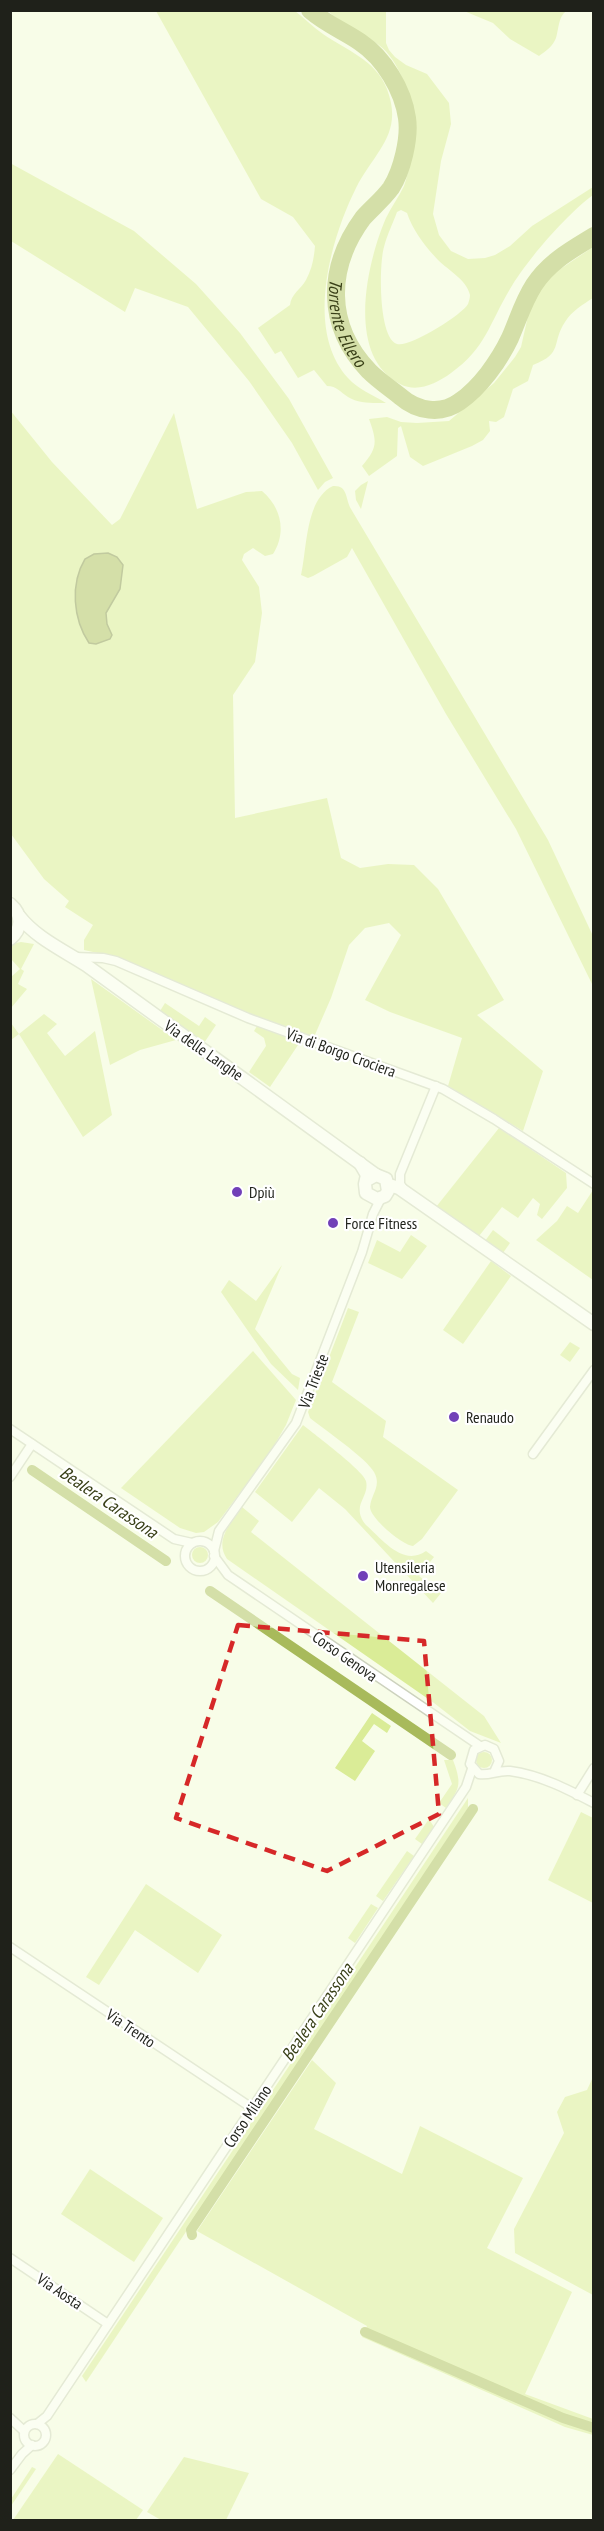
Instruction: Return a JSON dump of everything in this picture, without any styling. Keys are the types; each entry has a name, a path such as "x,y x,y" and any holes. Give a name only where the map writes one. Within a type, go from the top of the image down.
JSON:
{"main road":[{"name":"Via delle Langhe","path":"10,904 27,925 50,943 73,957 357,1160 371,1177 386,1179 381,1194 404,1192 594,1324"},
{"name":"Via delle Langhe","path":"12,938 20,924 19,916"},
{"name":"Via delle Langhe","path":"12,938 30,936 50,943"},
{"path":"371,1177 364,1189 381,1194"}],"street":[{"name":"Via di Borgo Crociera","path":"73,957 116,961 248,1018 436,1086 494,1119 594,1184"},
{"path":"404,1192 400,1184 400,1174 436,1086"},
{"name":"Via Trieste","path":"196,1542 211,1538 219,1531 296,1423 362,1252 381,1194"},
{"path":"533,1454 594,1370"},
{"name":"Corso Genova","path":"10,1429 174,1539 191,1568 228,1575 463,1737 480,1746 490,1747 506,1767 513,1771"},
{"path":"10,1477 32,1444"},
{"name":"Via Trieste","path":"214,1554 219,1531"},
{"name":"Corso Genova","path":"174,1539 210,1545 228,1575"},
{"path":"185,1555 196,1542"},
{"path":"204,1569 210,1566 214,1554"},
{"path":"463,1737 469,1746 472,1769 481,1775"},
{"path":"471,1754 480,1746"},
{"path":"495,1770 498,1756"},
{"path":"577,1795 594,1768"},
{"name":"Corso Milano","path":"32,2433 47,2416 466,1787 472,1769"},
{"name":"Corso Genova","path":"481,1775 495,1770 513,1771 541,1779 594,1803"},
{"name":"Corso Milano","path":"466,1787 481,1775"},
{"name":"Via Trento","path":"10,1947 252,2108"},
{"name":"Via Aosta","path":"10,2258 108,2324"},
{"path":"10,2470 22,2454 32,2433 12,2419"}],"highlighted area":[{"path":"238,1625 424,1641 439,1814 327,1871 176,1818"}],"shaded area":[{"path":"566,10 560,20 555,41 539,56 510,39 493,23 464,11"},
{"path":"156,11 295,11 323,34 368,63 382,79 391,105 390,130 356,188 338,232 326,284 325,310 327,335 335,358 348,378 361,389 386,403 366,403 352,399 336,388 327,386 314,370 298,378 281,351 275,354 258,328 290,305 292,298 308,276 315,246 293,217 261,199"},
{"path":"328,11 386,11 386,43 389,50 406,65 427,74 449,103 451,124 441,161 433,214 439,235 451,251 468,259 495,255 510,246 532,226 593,187 593,195 560,226 526,265 510,289 480,345 463,364 439,381 426,386 406,387 383,371 372,352 366,331 365,307 372,259 386,218 404,186 412,151 414,122 411,106 398,68 386,52 374,41","holes":["401,210 407,213 424,244 465,284 470,296 464,309 446,323 412,341 397,344 391,339 386,329 383,315 381,268 384,247 397,212"]},
{"path":"10,163 134,231 196,284 240,333 289,399 333,478 325,482 318,490 292,443 249,381 188,307 135,288 125,312 11,241"},
{"path":"593,247 593,298 577,308 568,318 561,329 553,352 543,361 533,365 528,381 513,389 504,417 496,422 489,421 490,431 483,440 423,466 410,457 401,426 398,428 397,456 369,476 362,466 371,454 375,439 369,419 387,417 401,422 417,423 449,421 494,383 515,357 521,347 530,307 547,278"},
{"path":"10,410 52,462 112,525 120,519 174,413 197,509 246,492 262,491 274,504 281,529 273,554 265,556 253,548 244,554 242,560 259,587 262,613 255,662 233,695 235,818 327,798 341,858 360,868 388,864 414,865 438,889 504,1000 477,1015 543,1071 523,1131 448,1086 462,1038 390,1012 365,1000 401,935 389,923 365,928 349,945 331,998 314,1037 247,1013 120,958 84,950 84,940 93,925 65,907 69,901 44,879 11,834"},
{"path":"368,481 361,509 356,500 355,491"},
{"path":"333,486 344,490 351,509 548,840 593,936 593,986 516,829 446,714 352,548 347,557 313,576 308,578 301,575 312,513 324,493"},
{"path":"108,553 117,557 123,565 120,589 106,613 107,624 112,635 110,639 96,644 89,643 77,612 75,590 77,579 85,559 94,554"},
{"path":"21,942 34,944 21,969 24,971 18,984 27,989 11,1008 11,977 20,969 11,959 11,944"},
{"path":"91,979 176,1040 140,1050 110,1065"},
{"path":"165,1003 199,1026 205,1017 216,1025 204,1043 160,1011"},
{"path":"44,1014 57,1024 47,1033 65,1056 95,1031 112,1115 83,1137 19,1034"},
{"path":"11,1023 19,1034 11,1040"},
{"path":"257,1026 300,1042 270,1087 249,1072 266,1046 264,1038 254,1031"},
{"path":"499,1128 566,1173 567,1188 542,1219 537,1215 540,1204 533,1198 518,1218 502,1207 479,1236 436,1207"},
{"path":"593,1190 593,1280 536,1240 557,1221 567,1206 578,1213"},
{"path":"493,1230 510,1243 503,1253 485,1241"},
{"path":"411,1235 427,1246 402,1279 368,1263 377,1240 400,1252"},
{"path":"491,1261 511,1276 463,1344 443,1330"},
{"path":"282,1265 255,1329 292,1374 300,1378 298,1390 271,1364 221,1292 229,1280 256,1301"},
{"path":"348,1308 359,1312 332,1382 386,1421 383,1437 458,1490 422,1539 413,1546 387,1530 371,1512 371,1502 377,1482 370,1466 310,1418 308,1412"},
{"path":"570,1342 580,1348 570,1362 560,1355"},
{"path":"253,1351 296,1400 286,1425 268,1456 218,1522 204,1532 196,1533 180,1528 121,1488"},
{"path":"303,1425 363,1476 366,1487 360,1512 366,1525 386,1544 401,1554 418,1555 426,1551 434,1557 419,1576 441,1593 433,1603 345,1509 319,1488 292,1522 255,1492"},
{"path":"242,1507 259,1521 251,1532 484,1716 501,1743 470,1731 434,1703 227,1559 223,1552 223,1538"},
{"path":"200,1547 208,1555 200,1563 192,1555"},
{"path":"372,1713 391,1726 387,1733 374,1724 362,1741 375,1751 355,1781 335,1768"},
{"path":"484,1752 492,1760 484,1768 476,1760"},
{"path":"444,1760 453,1760 458,1775 457,1790 446,1808 439,1803 452,1784"},
{"path":"468,1798 468,1808 86,2382 82,2376"},
{"path":"581,1812 593,1818 593,1903 548,1880"},
{"path":"429,1819 434,1827 422,1844 415,1839"},
{"path":"407,1851 414,1856 383,1901 376,1896"},
{"path":"146,1884 222,1935 198,1973 135,1930 99,1985 86,1977"},
{"path":"371,1904 378,1908 355,1943 348,1938"},
{"path":"312,2060 336,2083 314,2129 402,2174 420,2126 523,2178 487,2248 572,2292 525,2394 593,2419 593,2435 565,2427 362,2337 367,2326 197,2231"},
{"path":"593,2077 593,2295 515,2253 514,2229 564,2133 557,2112 565,2097 587,2090"},
{"path":"90,2169 163,2218 134,2262 61,2214"},
{"path":"58,2454 143,2510 136,2520 13,2520"},
{"path":"184,2457 249,2473 226,2520 161,2520 147,2512"},
{"path":"32,2467 36,2469 11,2506 11,2499"}],"waterway":[{"name":"Torrente Ellero","path":"310,10 360,42 377,57 397,86 405,107 408,126 402,164 391,188 363,218 351,237 337,276 336,296 338,315 344,335 355,353 369,371 407,402 414,406 437,410 452,406 467,396 481,382 500,356 527,298 540,277 561,257 594,236"},
{"name":"Bealera Carassona","path":"32,1470 166,1561"},
{"name":"Bealera Carassona","path":"210,1591 451,1755"},
{"name":"Bealera Carassona","path":"192,2235 191,2230 473,1809"},
{"name":"Bealera Carassona","path":"365,2332 563,2418 594,2428"}],"place":[{"name":"Dpiù","path":"237,1192"},
{"name":"Force Fitness","path":"333,1223"},
{"name":"Renaudo","path":"454,1417"},
{"name":"Utensileria Monregalese","path":"363,1576"}]}
